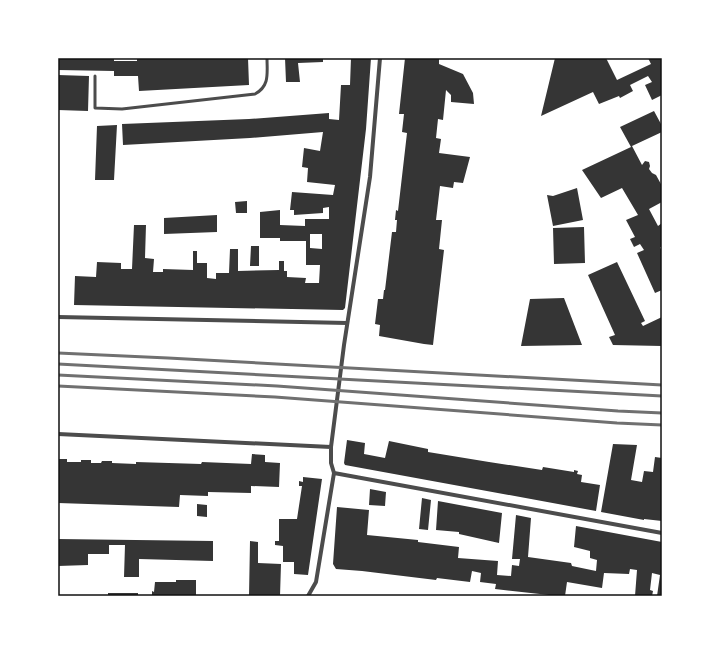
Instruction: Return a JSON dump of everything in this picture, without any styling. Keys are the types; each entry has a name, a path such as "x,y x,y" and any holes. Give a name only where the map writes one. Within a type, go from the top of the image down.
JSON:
{"street":[{"path":"308,596 316,582 334,473 331,462 333,428 347,323 370,177 380,58"},
{"path":"58,317 347,323"},
{"path":"58,434 331,447"},
{"path":"334,473 662,533"}],"lane":[{"path":"95,76 95,108 122,109 254,94 262,90 267,79 267,58"}],"building":[{"path":"58,58 114,58 114,61 137,61 137,59 149,58 248,58 249,85 139,91 138,76 114,76 114,71 58,70"},
{"path":"285,58 323,58 323,62 298,63 300,82 286,82"},
{"path":"351,58 371,58 366,129 345,308 343,310 74,305 75,276 96,277 97,262 121,263 121,269 132,269 134,225 146,225 145,258 154,259 153,272 163,272 163,269 193,270 193,251 197,251 197,263 207,263 207,278 216,279 216,273 229,273 230,249 238,249 238,271 279,270 279,261 284,261 284,271 287,271 287,277 306,278 305,283 319,283 320,265 306,265 306,241 280,241 280,238 260,238 260,212 280,210 280,225 305,226 305,219 329,219 329,207 323,208 323,213 294,215 294,210 290,210 292,192 333,195 335,185 307,182 308,168 302,167 304,148 320,151 323,132 250,138 123,145 122,124 249,119 329,113 329,119 339,120 341,85 350,85","holes":["310,234 322,234 322,249 310,248"]},
{"path":"405,58 439,58 439,64 463,74 473,93 474,104 451,102 451,95 446,90 443,120 438,119 436,138 441,139 439,153 470,157 463,183 454,182 453,188 440,186 436,220 442,220 439,249 444,250 433,345 379,336 380,325 375,324 378,299 383,299 385,290 392,232 396,232 396,210 398,211 407,133 402,132 404,114 399,114"},
{"path":"555,58 606,58 617,80 651,64 648,58 662,58 662,95 652,100 645,85 652,82 648,76 630,85 633,91 620,98 619,96 599,104 593,92 541,116"},
{"path":"58,75 89,76 88,111 58,110"},
{"path":"654,111 661,124 662,123 662,132 632,146 642,165 645,161 649,162 649,169 656,175 662,186 662,202 649,209 658,226 662,223 662,247 660,247 662,252 662,290 655,293 637,253 644,250 640,244 634,247 630,239 635,237 626,220 638,215 622,188 601,198 582,170 631,147 620,127"},
{"path":"117,125 114,180 95,180 97,126"},
{"path":"577,188 583,220 553,226 547,195 553,196"},
{"path":"247,201 247,213 236,213 235,202"},
{"path":"217,215 217,232 164,234 164,218"},
{"path":"584,227 585,263 554,264 553,228"},
{"path":"251,246 259,246 259,266 250,266"},
{"path":"617,262 645,321 641,323 643,326 662,317 662,346 613,345 609,337 615,335 588,275"},
{"path":"564,298 582,345 521,346 530,299"},
{"path":"347,440 365,443 364,454 385,458 389,441 428,449 428,452 489,462 542,470 543,467 574,472 574,470 578,471 577,474 582,475 581,482 600,485 596,511 345,465"},
{"path":"613,444 637,445 631,480 642,482 644,471 653,472 655,457 662,458 662,521 644,520 601,512"},
{"path":"252,454 265,455 265,462 280,463 279,487 251,486 251,493 208,492 208,496 180,495 179,507 58,503 58,459 67,459 67,462 91,460 91,463 112,461 112,463 136,464 136,462 201,464 202,462 251,464"},
{"path":"303,477 322,479 308,575 294,574 294,562 283,562 283,546 275,545 275,541 279,541 279,519 297,519 302,486 299,486 299,481 303,482"},
{"path":"370,489 386,492 385,506 369,505"},
{"path":"422,498 431,500 428,530 419,529"},
{"path":"438,501 502,513 499,543 459,534 459,532 436,530"},
{"path":"197,504 207,505 207,517 197,516"},
{"path":"337,507 369,510 367,535 418,540 418,542 459,547 458,558 498,561 497,575 511,576 512,565 519,566 520,559 512,559 516,515 531,518 528,557 571,563 572,566 596,571 597,560 590,558 590,551 574,547 576,526 662,542 662,596 657,596 660,575 652,573 650,590 653,591 652,596 635,596 637,570 630,569 629,574 604,573 602,588 567,582 565,596 558,596 495,589 496,584 480,582 481,573 472,571 470,582 437,578 436,580 336,569 333,564"},
{"path":"58,539 213,541 213,561 139,559 139,577 124,577 125,545 109,545 109,554 88,554 88,565 58,566"},
{"path":"250,541 258,542 258,563 281,564 280,596 249,596"},
{"path":"176,580 196,580 196,596 152,596 155,582 176,582"},
{"path":"108,593 138,593 138,596 108,596"}],"railway":[{"path":"58,353 662,385"},
{"path":"58,364 662,396"},
{"path":"58,375 277,386 662,413"},
{"path":"58,386 275,397 617,423 662,425"}]}
